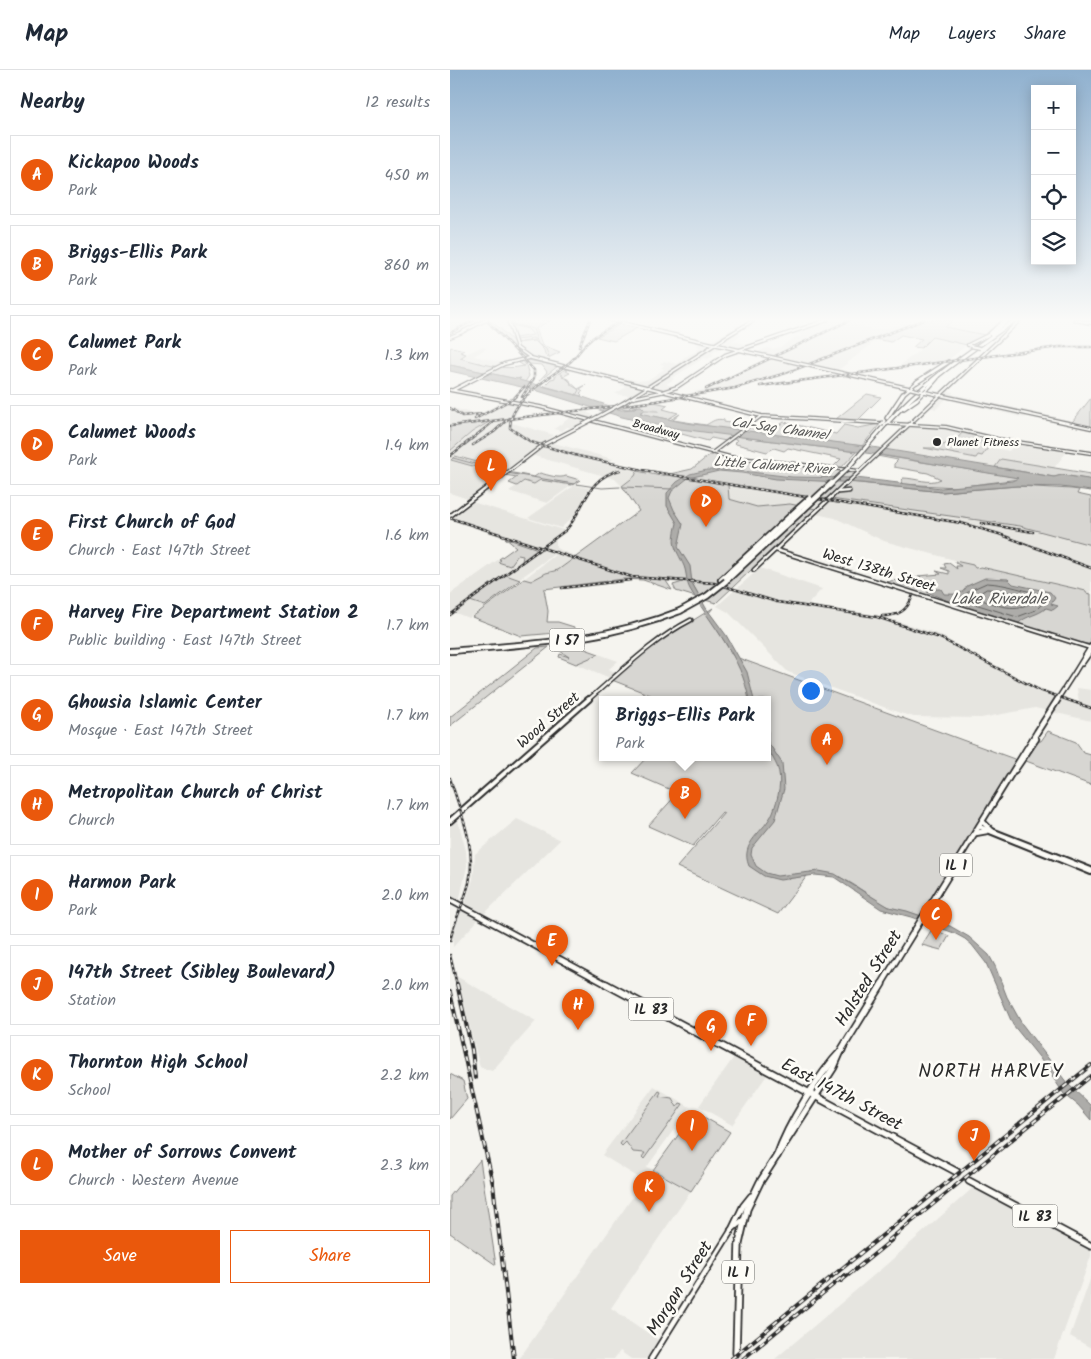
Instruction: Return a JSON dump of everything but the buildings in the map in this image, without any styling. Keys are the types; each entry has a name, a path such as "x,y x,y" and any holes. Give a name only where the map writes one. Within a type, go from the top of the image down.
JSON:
{"highway":[{"name":"I 57","path":"450,649 593,637 640,626 707,596 846,468 908,396 927,380"},
{"name":"I 57","path":"885,422 894,416 931,380"},
{"path":"929,387 935,380"},
{"path":"885,422 903,394"},
{"path":"894,416 916,398"}],"main road":[{"path":"452,390 472,380"},
{"path":"618,380 761,416 950,428 996,439 1091,453"},
{"path":"625,402 657,380"},
{"path":"636,393 640,395 666,391 687,380"},
{"path":"873,380 1091,428"},
{"path":"754,570 956,380"},
{"path":"903,394 912,389 917,382"},
{"path":"916,398 929,387"},
{"name":"Broadway","path":"452,390 540,407 712,453 753,461 859,471"},
{"path":"450,516 542,445 564,435 571,435 569,432 625,402 653,393"},
{"path":"712,453 761,416"},
{"path":"835,493 842,490 849,492"},
{"name":"West 138th Street","path":"776,549 1091,648"},
{"name":"Wood Street","path":"450,821 649,647 681,626 689,623"},
{"name":"Halsted Street","path":"738,1352 739,1244 743,1220 754,1194 777,1156 780,1146 842,1050 1091,648"},
{"path":"981,825 989,831 1091,871"},
{"path":"976,833 989,831"},
{"name":"East 147th Street","path":"450,900 956,1173"},
{"name":"IL 83","path":"970,1180 1091,1246"},
{"name":"Morgan Street","path":"651,1359 730,1231 743,1206 754,1194"},
{"name":"Morgan Street","path":"730,1231 743,1220"}],"shaded area":[{"path":"550,380 570,380 571,385 578,389 586,385 580,389 583,391 580,393 581,396 544,386"},
{"path":"620,380 672,380 666,384 675,387 663,391 636,393 631,396 615,394 626,387 620,385 625,382"},
{"path":"726,380 759,380 726,389 682,395 710,388"},
{"path":"946,391 953,392 952,394 1073,421 1071,423 942,394"},
{"path":"867,394 881,397 857,421 836,419"},
{"path":"941,396 1036,416 1035,418 1027,416 1025,418 946,399 936,409 929,407"},
{"path":"1091,398 1091,428 1071,423 1073,421"},
{"path":"504,401 521,404 512,423 554,435 507,470 455,456 451,460 501,474 468,499 450,493 450,451 472,432 487,423 450,427 450,407 478,415"},
{"path":"654,402 668,405 663,409 678,413 668,419 638,413 633,409 616,408"},
{"path":"579,411 589,411 588,413 593,415 590,417 592,418 572,428 567,427 562,431 554,429"},
{"path":"680,414 673,420 706,425 721,419 724,422 746,426 740,431 670,420"},
{"path":"489,422 472,432 450,451 450,427"},
{"path":"784,422 836,434 844,425 858,428 880,424 862,446 742,431 748,427 769,432"},
{"path":"662,426 733,435 726,441 711,438 708,441 659,428"},
{"path":"908,427 950,428 965,432 953,443 947,443 936,448 925,448 975,458 978,455 982,456 990,447 1009,451 1017,442 1068,450 1054,468 1001,459 995,467 884,449"},
{"path":"963,432 980,435 976,440 991,444 982,456 978,455 976,458 924,448 936,448 953,443"},
{"path":"736,436 856,452 840,469 832,468 841,459 788,448 784,451 774,448 767,452 736,444 734,442 737,441 736,439 730,440"},
{"path":"550,442 613,459 608,463 639,469 636,476 622,486 615,479 531,455"},
{"path":"712,453 727,457 726,466 739,468 749,461 856,472 827,499 728,485 729,499 757,507 790,504 816,509 716,603 701,599 692,583 696,597 676,591 673,585 683,582 666,581 672,590 643,580 624,579 544,589 548,611 547,622 558,622 574,627 574,629 567,632 521,636 472,617 524,579 531,581 546,573 558,570 639,511 622,486 635,476 637,471 661,476 692,469"},
{"path":"878,455 1019,479 957,487 901,484 903,478 927,481 941,479 928,473 894,467 898,460"},
{"path":"455,456 507,470 501,474 451,460"},
{"path":"1001,459 1091,474 1091,480 1063,475 1054,477 995,467"},
{"path":"508,472 534,477 540,473 557,477 566,476 580,480 572,485 540,480 534,484 524,481 517,486 509,483 517,477 504,475"},
{"path":"539,480 572,485 547,503 509,491 524,481"},
{"path":"850,482 942,492 1017,486 1079,490 1077,494 1091,497 1091,545 1020,526 831,499"},
{"path":"575,485 589,488 576,514 561,528 528,518"},
{"path":"728,485 827,499 816,509 790,504 757,507 729,499"},
{"path":"831,499 1020,526 1091,545 1091,594 1085,593 1086,591 973,565 884,541 835,518 816,514"},
{"path":"469,501 566,531 556,539 556,548 577,557 558,570 546,573 531,582 524,579 555,555 519,579 506,575 471,601 485,606 469,618 450,611 450,594 499,559 502,560 499,562 523,555 521,561 538,549 450,520 450,517"},
{"path":"505,538 538,549 522,561 523,556 518,555 510,566 498,562 501,560 499,559 516,547"},
{"path":"955,561 973,565 975,568 981,567 1086,591 1086,593 1091,594 1091,644 1083,644 883,582 941,574 936,571 949,574 949,571 941,568 946,568 944,564 949,563 957,569 956,566 961,566"},
{"path":"760,568 822,589 807,605 879,615 941,635 972,655 1027,683 1079,703 1077,688 1091,690 1091,721 1035,708 981,718 914,717 788,672 728,612 717,606"},
{"path":"506,575 520,580 485,606 470,601"},
{"path":"713,608 708,614 733,656 1017,760 921,916 887,906 842,878 822,872 810,872 778,914 677,867 724,813 722,812 693,846 648,826 678,793 632,773 643,761 771,761 771,696 653,696 612,680 650,647"},
{"path":"564,645 574,645 599,654 576,664 559,657 560,654 569,657 557,649 563,648"},
{"path":"549,647 450,726 450,717 537,648"},
{"path":"590,651 618,661 609,669 617,673 610,678 574,663"},
{"path":"1048,731 1076,742 1084,753 1091,755 1091,785 1026,761 1038,741 1041,741"},
{"path":"457,817 466,851 467,866 459,902 450,897 450,823"},
{"path":"517,819 560,840 484,914 465,903 473,879 475,854"},
{"path":"461,909 478,920 453,947 453,934"},
{"path":"932,929 949,936 941,950 922,945"},
{"path":"456,976 536,1021 492,1071 480,1067"},
{"path":"734,1057 767,1075 732,1125 699,1106"},
{"path":"450,1074 463,1081 467,1099 450,1119"},
{"path":"654,1086 690,1107 647,1167 691,1191 611,1308 658,1340 646,1359 631,1359 620,1351 614,1359 519,1359 644,1181 602,1155"},
{"path":"659,1091 661,1092 659,1096 672,1098 677,1107 680,1103 683,1104 644,1159 642,1157 645,1153 633,1152 626,1142 622,1146 620,1144"},
{"path":"695,1112 730,1132 691,1191 653,1170"},
{"path":"480,1160 496,1265 450,1233 450,1196"},
{"path":"975,1186 1091,1249 1091,1256 1054,1359 775,1359 887,1264"},
{"path":"1091,1277 1091,1348 1070,1336"}],"water":[{"path":"491,380 520,380 580,396 621,410 641,406 645,410 640,413 686,423 872,447 1054,477 1062,475 1088,479 1091,480 1091,491 1061,487 1017,486 942,492 861,483 776,479 719,471 688,478 672,491 669,498 683,524 678,547 690,566 692,583 706,608 726,635 747,672 753,696 748,696 733,655 690,589 684,566 676,550 674,537 677,523 667,506 667,493 677,482 690,474 707,470 734,470 792,477 856,478 941,488 1012,481 1018,478 881,455 665,427 622,417 535,390"},
{"name":"Lake Riverdale","path":"985,578 1008,579 1013,584 1050,592 1055,598 1051,604 1058,606 1053,610 1046,608 1019,623 955,604 927,592 927,589 941,589 944,594 957,594 967,586"},
{"path":"771,746 782,763 784,789 775,820 752,848 751,855 756,866 766,873 777,876 819,871 835,874 889,907 907,911 950,926 969,937 989,955 1007,997 1022,1024 1067,1083 1091,1106 1091,1120 1078,1105 1064,1094 1039,1057 1013,1025 986,963 965,939 911,917 881,909 834,877 815,875 780,880 764,876 749,866 747,850 769,819 777,801 780,777 771,754"}],"waterway":[{"path":"568,380 579,390 576,395"},
{"path":"645,410 658,411"},
{"path":"453,458 504,472"},
{"path":"507,473 574,484"},
{"path":"576,484 602,488 620,487"},
{"path":"623,487 672,489"}],"tunnel":[{"path":"955,1174 969,1181"},
{"path":"739,1351 739,1359"}],"railway":[{"path":"522,397 533,380"},
{"path":"511,419 523,399 546,380"},
{"path":"706,389 724,380"},
{"path":"511,419 650,402 735,388 762,380"},
{"path":"760,386 805,380"},
{"path":"475,419 514,398 524,387"},
{"path":"450,408 462,416 482,414"},
{"path":"450,426 508,419"},
{"path":"473,445 494,432 508,419"},
{"path":"511,419 510,428 531,442 578,456 643,470 961,523 999,534 1091,568"},
{"path":"450,456 493,422"},
{"path":"542,548 566,530 593,486 609,474 620,470"},
{"path":"450,518 542,548"},
{"path":"981,523 1033,532"},
{"path":"450,615 542,548"},
{"path":"542,548 632,577 714,583 777,602 877,617 940,638 1039,690 1091,708"},
{"path":"562,588 631,580"},
{"path":"882,616 902,612 913,595"},
{"path":"450,778 463,816 471,856 469,883 450,941"},
{"path":"450,955 457,985"},
{"path":"457,984 472,1050 475,1078"},
{"path":"450,992 493,1184 514,1359"},
{"path":"731,1359 1091,1065"},
{"path":"1059,1102 1091,1076"},
{"path":"888,1241 1064,1097"},
{"path":"841,1281 893,1239"},
{"path":"743,1359 845,1275"}],"place":[{"name":"Planet Fitness","path":"937,442"},
{"name":"Mother of Sorrows Convent","path":"491,491"},
{"name":"Calumet Woods","path":"706,527"},
{"name":"Kickapoo Woods","path":"827,765"},
{"name":"Briggs-Ellis Park","path":"685,819"},
{"name":"Calumet Park","path":"936,940"},
{"name":"First Church of God","path":"552,966"},
{"name":"Metropolitan Church of Christ","path":"578,1030"},
{"name":"Harvey Fire Department Station 2","path":"751,1046"},
{"name":"Ghousia Islamic Center","path":"711,1051"},
{"name":"Harmon Park","path":"692,1151"},
{"name":"147th Street (Sibley Boulevard)","path":"974,1161"},
{"name":"Thornton High School","path":"649,1212"}],"district":[{"name":"NORTH HARVEY","path":"991,1070"}],"water label":[{"name":"Cal-Sag Channel","path":"780,428"},
{"name":"Little Calumet River","path":"773,465"}]}
